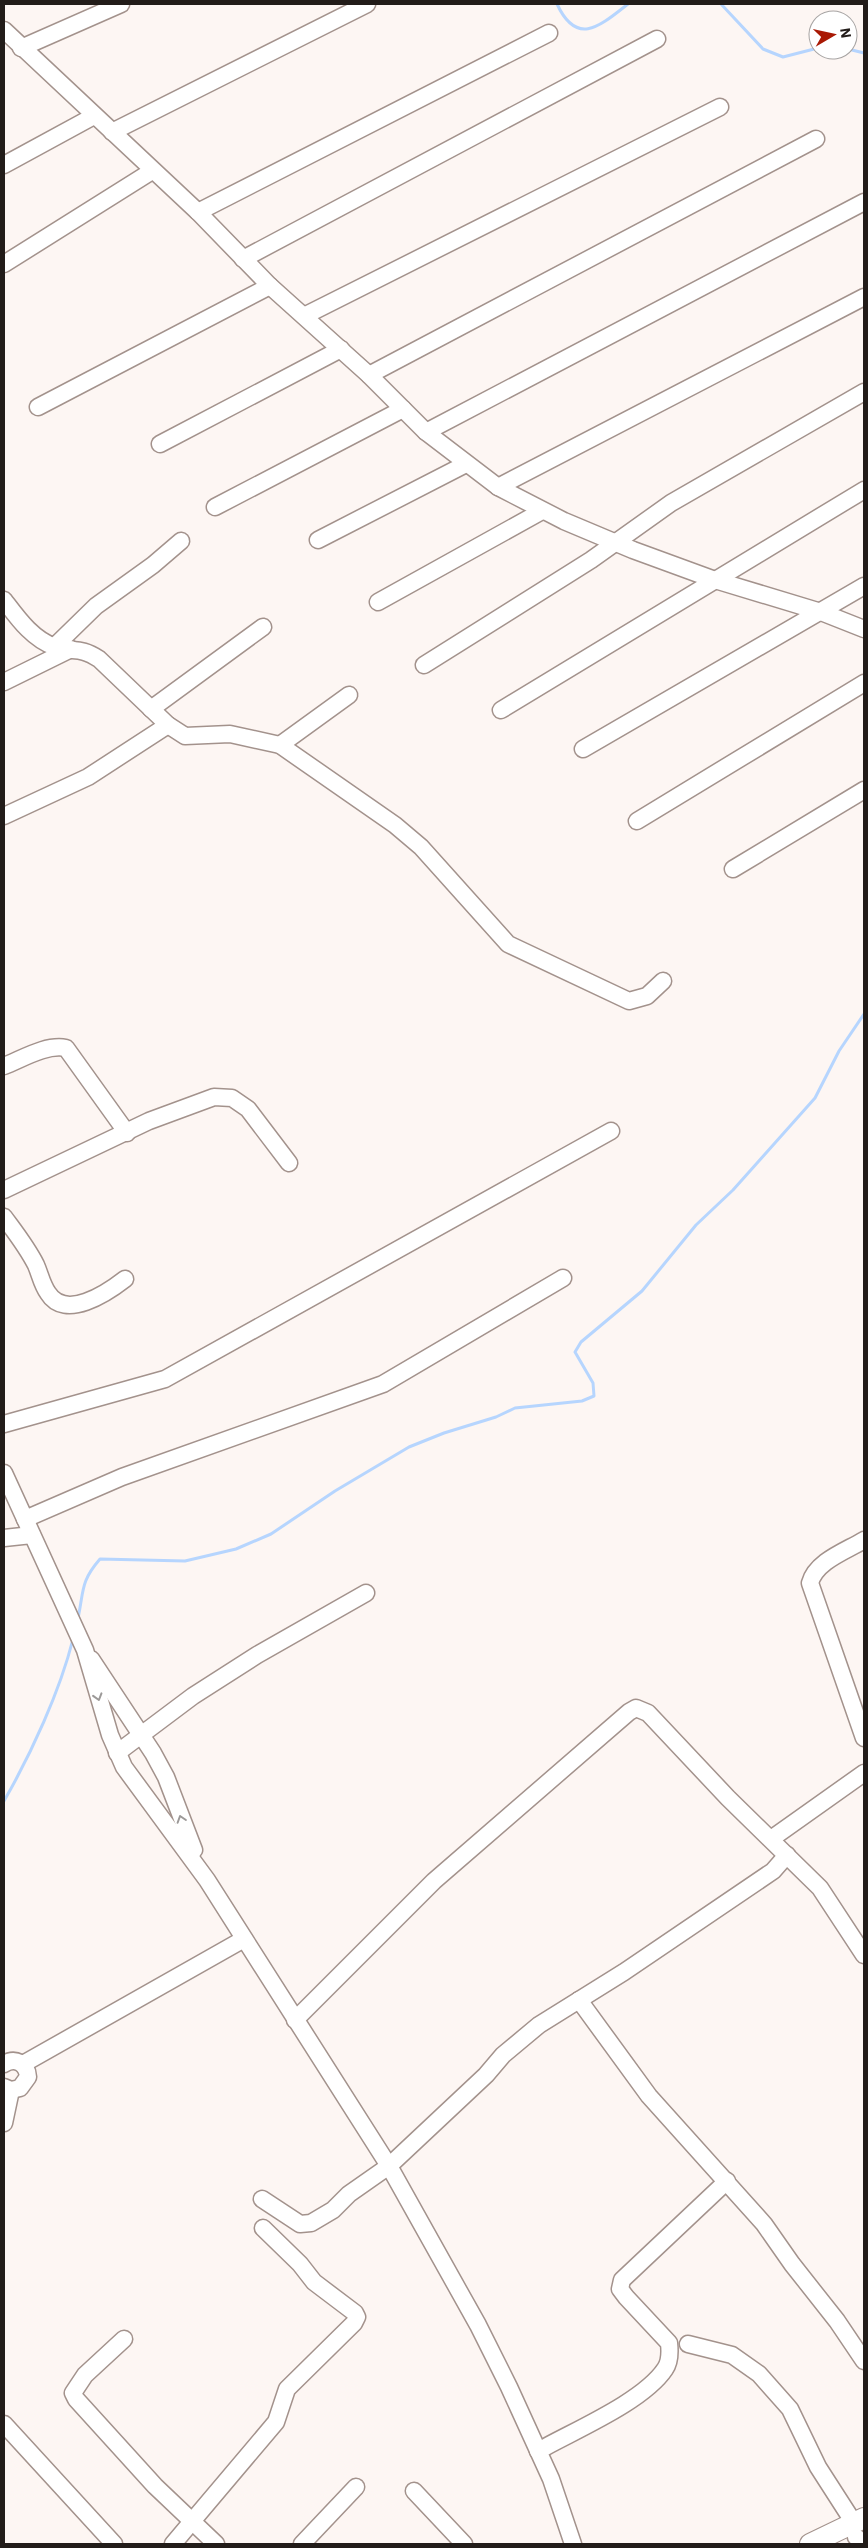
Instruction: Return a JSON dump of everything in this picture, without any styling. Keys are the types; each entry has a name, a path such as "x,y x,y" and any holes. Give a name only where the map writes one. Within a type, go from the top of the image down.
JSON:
{"main road":[{"path":"810,2544 857,2533"}],"street":[{"path":"21,48 121,4"},
{"path":"112,132 367,4"},
{"path":"198,212 549,33"},
{"path":"5,34 198,212 270,286 341,349 426,432 498,487 542,511 614,542 714,580 821,612 864,629"},
{"path":"243,259 657,39"},
{"path":"304,316 720,107"},
{"path":"4,165 94,116"},
{"path":"368,375 816,139"},
{"path":"4,264 152,171"},
{"path":"426,432 864,202"},
{"path":"38,408 270,286"},
{"path":"498,487 864,298"},
{"path":"160,444 341,349"},
{"path":"424,666 538,594 670,503 864,392"},
{"path":"216,507 403,409"},
{"path":"318,540 466,464"},
{"path":"501,710 864,490"},
{"path":"378,602 542,511"},
{"path":"54,647 96,606 153,565 181,541"},
{"path":"583,749 864,586"},
{"path":"4,600 26,629 54,647 86,651 99,659 168,725 185,736 230,734 280,745 395,825 421,847 508,944 629,1001 647,996 663,981"},
{"path":"151,709 263,627"},
{"path":"4,682 71,649"},
{"path":"637,821 864,683"},
{"path":"280,745 349,694"},
{"path":"4,816 88,777 168,725"},
{"path":"733,869 864,790"},
{"path":"4,1066 42,1051 58,1047 66,1048 127,1133"},
{"path":"4,1190 149,1121 214,1096 232,1098 248,1108 288,1162"},
{"path":"4,1424 165,1379 611,1131"},
{"path":"4,1217 36,1265 48,1294 59,1304 73,1305 106,1293 125,1279"},
{"path":"24,1519 122,1477 383,1384 563,1278"},
{"path":"4,1473 85,1650 118,1753 134,1781 207,1880 389,2166 478,2326 551,2479 573,2544"},
{"path":"4,1538 32,1535"},
{"path":"864,1540 821,1565 810,1583 864,1738"},
{"path":"118,1753 193,1696 257,1655 366,1593"},
{"path":"85,1650 142,1734 166,1777 207,1880"},
{"path":"295,2020 434,1880 636,1708 648,1713 820,1888 864,1955"},
{"path":"771,1839 864,1773"},
{"path":"262,2199 300,2224 310,2223 333,2210 349,2194 389,2166 486,2075 503,2055 538,2025 579,2000 773,1871 787,1855"},
{"path":"23,2064 244,1939"},
{"path":"579,2000 649,2096 764,2224 792,2264 837,2321 864,2361"},
{"path":"4,2064 14,2060 23,2064 27,2072 26,2081 20,2088 8,2088 4,2123"},
{"path":"538,2451 634,2399 657,2380 666,2368 670,2353 669,2343 626,2298 620,2288 622,2280 727,2181"},
{"path":"173,2544 276,2422 287,2389 354,2323 357,2317 355,2313 314,2282 300,2264 263,2228"},
{"path":"124,2339 85,2375 73,2393 76,2399 155,2486 216,2544"},
{"path":"688,2344 732,2355 759,2374 790,2409 818,2467 857,2533"},
{"path":"4,2424 114,2544"},
{"path":"302,2544 356,2487"},
{"path":"414,2491 464,2544"}],"waterway":[{"path":"557,4 565,17 573,25 581,29 599,25 628,4"},
{"path":"721,4 763,49 783,57 808,51"},
{"path":"858,52 864,53"},
{"path":"78,1618 86,1581 100,1559 185,1561 236,1549 271,1534 335,1491 409,1447 444,1433 496,1417 515,1408 582,1401 594,1396 593,1383 575,1352 581,1342 642,1291 696,1225 733,1190 815,1098 839,1051 864,1014"},
{"path":"4,1801 53,1701 73,1639"}]}
